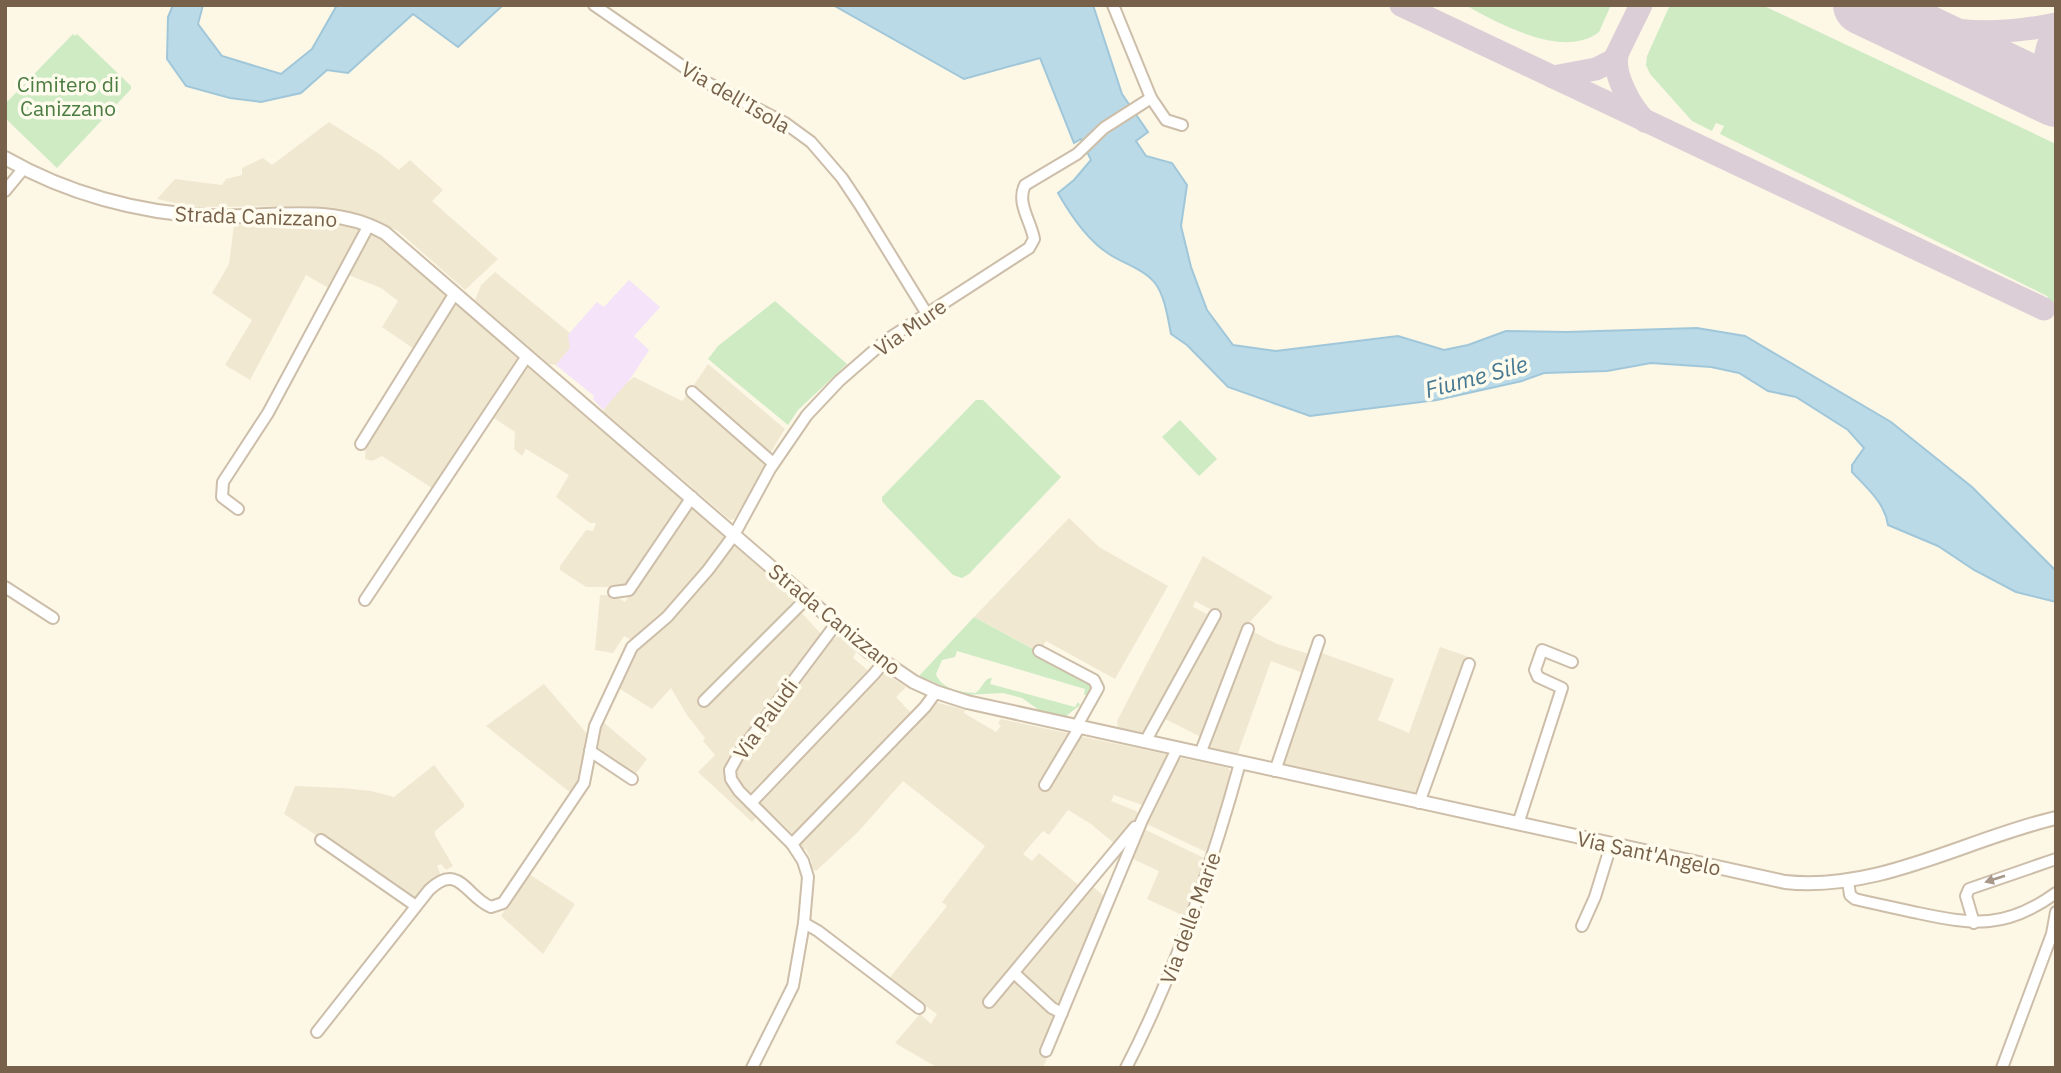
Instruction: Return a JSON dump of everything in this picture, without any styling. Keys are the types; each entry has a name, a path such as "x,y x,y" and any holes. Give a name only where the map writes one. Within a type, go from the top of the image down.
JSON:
{"street":[{"name":"Via dell'Isola","path":"594,5 704,81 785,123 811,142 842,178 927,314"},
{"path":"1114,5 1151,97 1167,120 1182,125"},
{"name":"Via Mure","path":"416,906 435,885 449,878 457,880 486,905 496,907 503,903 581,789 587,777 595,726 632,647 667,617 708,570 734,534 774,463 807,415 827,393 885,341 1032,246 1033,235 1021,198 1023,188 1081,150 1101,130 1151,97"},
{"name":"Strada Canizzano","path":"5,158 78,191 164,213 224,217 324,215 369,225 393,239 883,663 936,692 971,703 1240,763"},
{"path":"5,191 24,168"},
{"name":"Strada Canizzano","path":"239,509 222,497 223,482 268,413 369,225"},
{"path":"361,444 455,293"},
{"path":"365,600 527,356"},
{"path":"692,392 774,463"},
{"path":"614,592 629,590 692,497"},
{"path":"5,587 53,618"},
{"path":"704,701 807,598"},
{"path":"1145,742 1215,615"},
{"name":"Via Paludi","path":"752,1068 793,986 804,923 808,877 803,861 792,844 731,779 732,765 836,624"},
{"path":"1200,754 1248,629"},
{"path":"1275,771 1319,641"},
{"path":"1039,650 1098,684 1098,690 1079,722 1079,727 1045,785"},
{"path":"1518,824 1562,688 1538,677 1535,670 1542,650 1572,662"},
{"path":"751,803 883,663"},
{"path":"1419,803 1469,664"},
{"path":"792,844 925,707 936,692"},
{"path":"1046,1051 1142,820 1177,749"},
{"path":"590,751 632,779"},
{"name":"Via Sant'Angelo","path":"1240,763 1785,882 1812,884 1848,881 2056,818"},
{"name":"Via delle Marie","path":"1126,1068 1151,1020 1174,965 1220,836 1240,763"},
{"path":"989,1002 1142,820"},
{"path":"317,1032 416,906 321,840"},
{"path":"1582,926 1595,897 1611,845"},
{"path":"1974,923 1966,896 1969,889 2056,859"},
{"path":"1848,881 1850,895 1854,899 1974,923 1994,922 2018,916 2056,893"},
{"path":"2003,1068 2052,934 2056,912"},
{"path":"804,923 919,1008"},
{"path":"1014,973 1052,1008 1062,1013"}],"shaded area":[{"path":"329,122 381,155 399,170 410,160 443,190 432,201 498,259 465,290 398,231 367,216 302,206 193,207 157,199 175,179 222,185 226,179 242,175 242,168 263,158 272,165"},
{"path":"326,222 362,229 332,290 306,275 250,380 225,365 252,320 212,293 229,264 234,225"},
{"path":"369,232 387,242 447,294 448,297 414,349 382,327 398,301 381,288 346,274"},
{"path":"495,272 570,333 570,348 556,365 549,364 475,300 481,285"},
{"path":"629,280 660,307 634,336 649,350 630,379 603,410 593,399 594,396 556,365 570,348 568,335 597,302 604,307"},
{"path":"456,301 521,356 435,490 382,456 372,461 365,459 366,441"},
{"path":"527,363 685,500 631,583 623,587 586,587 560,570 560,566 586,530 593,531 596,523 590,523 556,497 569,475 526,449 522,456 514,449 515,432 491,416"},
{"path":"708,364 785,429 769,455 692,388"},
{"path":"634,377 682,401 687,395 765,461 766,466 734,519 730,520 603,411 619,389"},
{"path":"689,508 725,538 703,570 663,615 631,640 624,636 613,653 595,650 600,595 613,595 625,602"},
{"path":"1069,518 1099,547 1168,586 1115,679 1046,641 1039,652 974,617"},
{"path":"733,545 798,600 799,610 822,635 729,757 725,767 724,780 758,815 752,822 698,772 715,755 703,741 705,738 671,688 652,709 617,687 635,650"},
{"path":"1203,556 1273,597 1245,627 1203,738 1163,718 1219,614 1195,601 1193,607 1207,614 1194,645 1145,734 1118,728 1117,721"},
{"path":"1252,631 1277,644 1312,655 1306,674 1271,661 1238,753 1234,755 1207,749"},
{"path":"838,636 856,652 853,658 871,673 752,795 736,777 743,755 831,641"},
{"path":"1440,647 1469,657 1418,794 1280,765 1319,652 1394,679 1378,720 1409,733"},
{"path":"880,674 886,674 906,687 896,697 913,715 795,836 758,801"},
{"path":"544,684 588,735 580,779 572,794 486,726"},
{"path":"935,702 965,710 964,713 996,732 1001,726 998,723 1001,719 1071,734 1039,788 1045,793 1079,736 1165,754 1168,757 1145,806 1114,795 1111,801 1140,815 1116,845 1091,824 1068,810 1049,835 1043,831 1023,854 1032,861 1039,853 1081,887 993,1004 1015,979 1057,1018 1040,1055 1047,1059 1042,1068 938,1068 895,1043 920,1014 931,1024 937,1014 888,980 947,906 942,902 985,846 903,781 859,831 816,871 811,868 812,863 806,849 803,850 799,845"},
{"path":"602,721 647,759 634,776 595,749 595,738"},
{"path":"1182,758 1228,768 1231,772 1206,852 1147,824 1146,820"},
{"path":"434,765 464,807 435,831 453,866 446,870 441,864 437,866 441,875 417,899 413,899 284,814 295,786 371,791 394,797"},
{"path":"1144,829 1204,858 1184,916 1147,899 1159,871 1131,858"},
{"path":"529,874 575,904 543,954 501,916"},
{"path":"1091,885 1106,898 1058,1005 1021,972"}],"green space":[{"path":"1465,5 1611,5 1599,32 1584,40 1568,42 1531,36"},
{"path":"1670,5 1762,5 2056,144 2056,313 2047,296 1720,134 1724,126 1716,123 1712,131 1692,121 1650,74 1646,65 1647,56"},
{"name":"Cimitero di Canizzano","path":"73,34 77,34 131,86 131,89 57,168 5,118 5,104"},
{"path":"775,301 847,364 798,410 788,425 708,359 718,346"},
{"path":"976,400 983,400 1061,477 969,574 962,578 953,575 888,508 882,497"},
{"path":"1180,420 1217,459 1199,476 1162,437"},
{"path":"974,617 1090,680 1094,687 1090,695 1084,695 1085,689 957,651 955,657 942,660 936,674 942,683 952,689 975,693 992,678 990,684 1075,707 1078,702 1080,705 1065,717 1042,712 1022,698 1003,693 964,695 919,676"}],"water":[{"path":"173,5 203,5 198,24 222,56 281,74 312,49 337,5 503,5 458,47 413,14 348,73 327,70 301,93 261,102 230,98 186,86 167,59 168,17"},
{"name":"Fiume Sile","path":"833,5 1093,5 1122,94 1148,132 1136,141 1146,156 1172,163 1187,185 1181,226 1191,267 1207,310 1233,345 1276,351 1398,336 1444,350 1468,345 1506,331 1697,328 1745,336 1891,422 1972,487 2056,571 2056,602 2016,592 1974,570 1938,546 1888,525 1879,503 1852,472 1852,465 1864,448 1848,430 1796,397 1768,391 1739,373 1711,367 1651,363 1607,371 1544,373 1522,381 1437,400 1310,416 1228,387 1187,345 1171,334 1164,301 1155,283 1094,242 1074,219 1058,193 1074,180 1091,160 1081,139 1074,143 1040,58 964,79"}],"taxiway":[{"path":"1401,5 2044,309"},
{"path":"1553,77 1596,69 1614,60 1641,5"},
{"path":"1867,7 1915,22 1960,31 2006,31 2056,24"},
{"path":"2056,32 2046,53 2046,68 2056,88"},
{"path":"1617,56 1616,64 1624,90 1645,121"}],"runway":[{"path":"1863,5 2056,97"}]}
